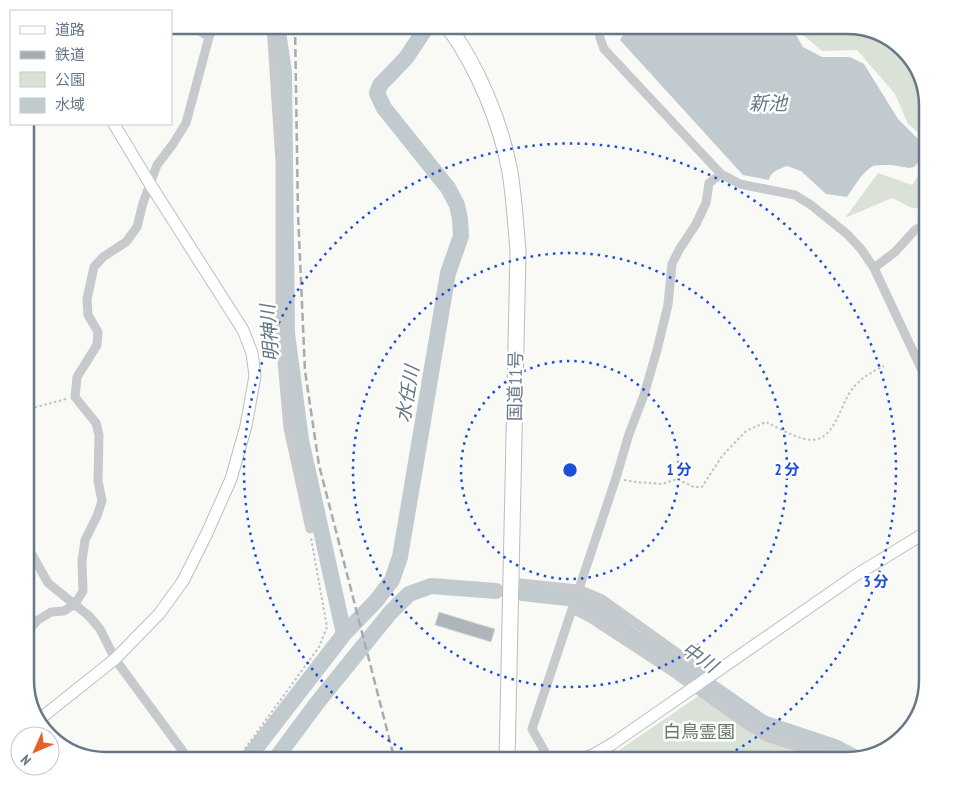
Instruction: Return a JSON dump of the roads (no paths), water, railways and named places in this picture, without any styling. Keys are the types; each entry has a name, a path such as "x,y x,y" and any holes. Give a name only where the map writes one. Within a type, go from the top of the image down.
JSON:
{"highway":[{"name":"国道11号","path":"452,34 477,75 493,112 510,170 516,216 518,252 507,752"}],"street":[{"path":"204,34 209,37"},
{"path":"34,624 51,612 64,610 75,604 83,591 82,561 85,540 102,501 98,481 99,435 96,423 75,397 77,377 97,344 98,332 88,315 87,299 94,267 103,257 126,242 137,227 157,165 186,123 210,34"},
{"path":"272,34 280,162 280,340 288,428 310,529"},
{"path":"599,34 604,49 721,174 740,184 795,195 811,205 847,234 862,249 874,268 919,364"},
{"path":"44,716 114,658 159,614 183,581 207,533 230,479 246,426 255,376 252,353 243,330 115,125"},
{"path":"545,752 532,729 629,434 644,395 668,305 672,264 706,203 709,183 721,174"},
{"path":"874,268 895,252 919,228"},
{"path":"597,752 694,688 856,575 919,536"},
{"path":"34,558 48,583 75,604 100,629 114,658 183,752"},
{"path":"511,582 577,591 602,599 710,676"},
{"path":"572,609 598,624 766,737 814,752"}],"water":[{"name":"新池","path":"624,34 796,34 803,47 822,57 850,57 864,64 898,119 919,140 919,160 914,167 910,168 893,165 873,166 862,176 847,197 826,194 801,171 787,166 773,172 769,180 743,175 620,40"}],"waterway":[{"name":"明神川","path":"278,34 284,72 287,333 301,440 344,634"},
{"name":"水任川","path":"253,752 344,634 376,601 392,580 400,557 448,273 461,236 457,205 448,188 384,108 377,93 380,85 406,58 422,34"},
{"name":"中川","path":"281,752 317,703 390,613 409,594 431,586 496,591"},
{"name":"中川","path":"522,593 568,598 593,606 632,636 691,673 763,723 835,747 845,752"}],"railway":[{"path":"295,34 298,214 305,371 319,465 393,752"}],"park label":[{"name":"白鳥霊園","path":"699,731"}]}
